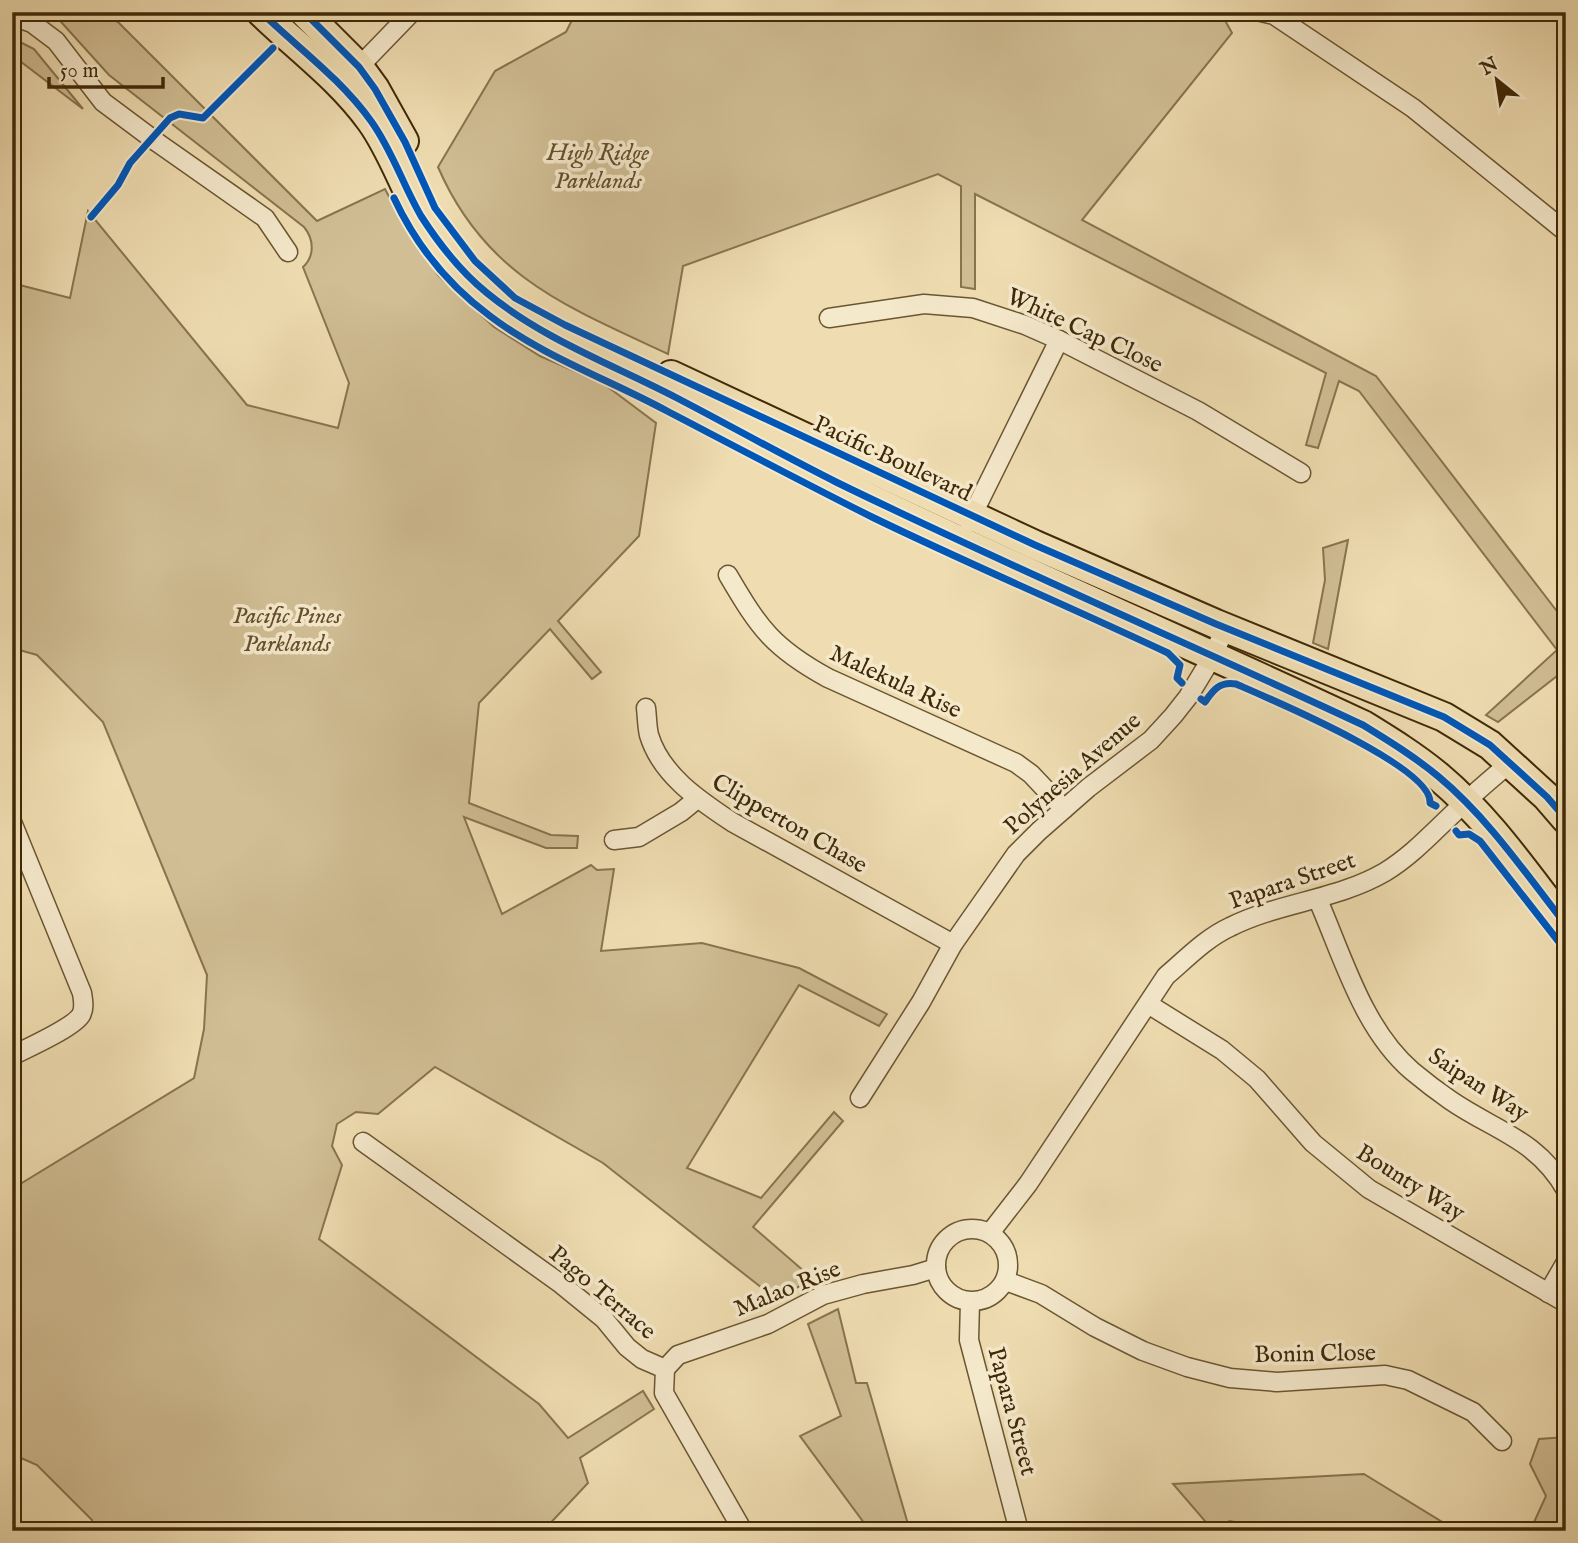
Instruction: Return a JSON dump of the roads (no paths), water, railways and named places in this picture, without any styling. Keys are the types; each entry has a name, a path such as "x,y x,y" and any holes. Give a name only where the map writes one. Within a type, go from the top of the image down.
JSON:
{"main road":[{"name":"Pacific Boulevard","path":"261,12 350,76 375,89 405,142 435,208 475,261 514,298 966,528"},
{"name":"Pacific Boulevard","path":"304,12 350,76 420,214 461,268 486,292 538,330 674,397 836,482 966,528 1226,628 1444,718 1490,745 1547,796 1566,819"},
{"path":"966,528 1213,654 1363,725 1414,757 1465,802 1509,851 1566,925"}],"street":[{"path":"350,76 412,12"},
{"path":"1261,12 1274,15 1391,93 1566,232"},
{"path":"12,16 32,23 56,41 103,102 158,144 265,218 288,252"},
{"name":"White Cap Close","path":"829,318 924,304 974,308 1059,340 1198,411 1301,473"},
{"path":"966,528 1059,340"},
{"name":"Malekula Rise","path":"728,575 755,620 774,642 799,662 828,678 1016,763 1031,774 1064,809"},
{"name":"Polynesia Avenue","path":"860,1098 953,944 1016,855 1064,809 1151,740 1188,697 1226,628"},
{"name":"Clipperton Chase","path":"646,708 649,734 659,758 697,799 732,822 953,944"},
{"name":"Papara Street","path":"990,1233 1028,1184 1166,976 1193,952 1228,928 1262,914 1353,888 1386,871 1415,850 1510,763"},
{"path":"614,840 639,836 681,812 697,799"},
{"path":"12,822 82,993 84,1007 80,1017 71,1024 12,1056"},
{"name":"Saipan Way","path":"1318,900 1366,1009 1386,1041 1410,1069 1450,1100 1531,1147 1554,1170 1566,1190"},
{"name":"Bounty Way","path":"1147,1004 1222,1050 1257,1079 1313,1143 1369,1189 1566,1303"},
{"name":"Pago Terrace","path":"363,1142 561,1284 604,1319 627,1347 642,1359 665,1369 664,1393 743,1531"},
{"path":"978,1228 1001,1242 1009,1267 1000,1290 991,1297 970,1302 957,1299 947,1291 939,1281 936,1268 937,1255 943,1243 953,1234 978,1228"},
{"path":"1548,1293 1566,1262"},
{"name":"Malao Rise","path":"665,1369 678,1355 768,1324 823,1295 936,1268"},
{"name":"Bonin Close","path":"1006,1280 1041,1294 1095,1327 1143,1351 1198,1370 1230,1377 1277,1382 1385,1375 1408,1380 1474,1412 1502,1441"},
{"name":"Papara Street","path":"970,1302 969,1340 1020,1531"}],"park label":[{"name":"High Ridge Parklands","path":"598,166"},
{"name":"Pacific Pines Parklands","path":"287,629"}]}
